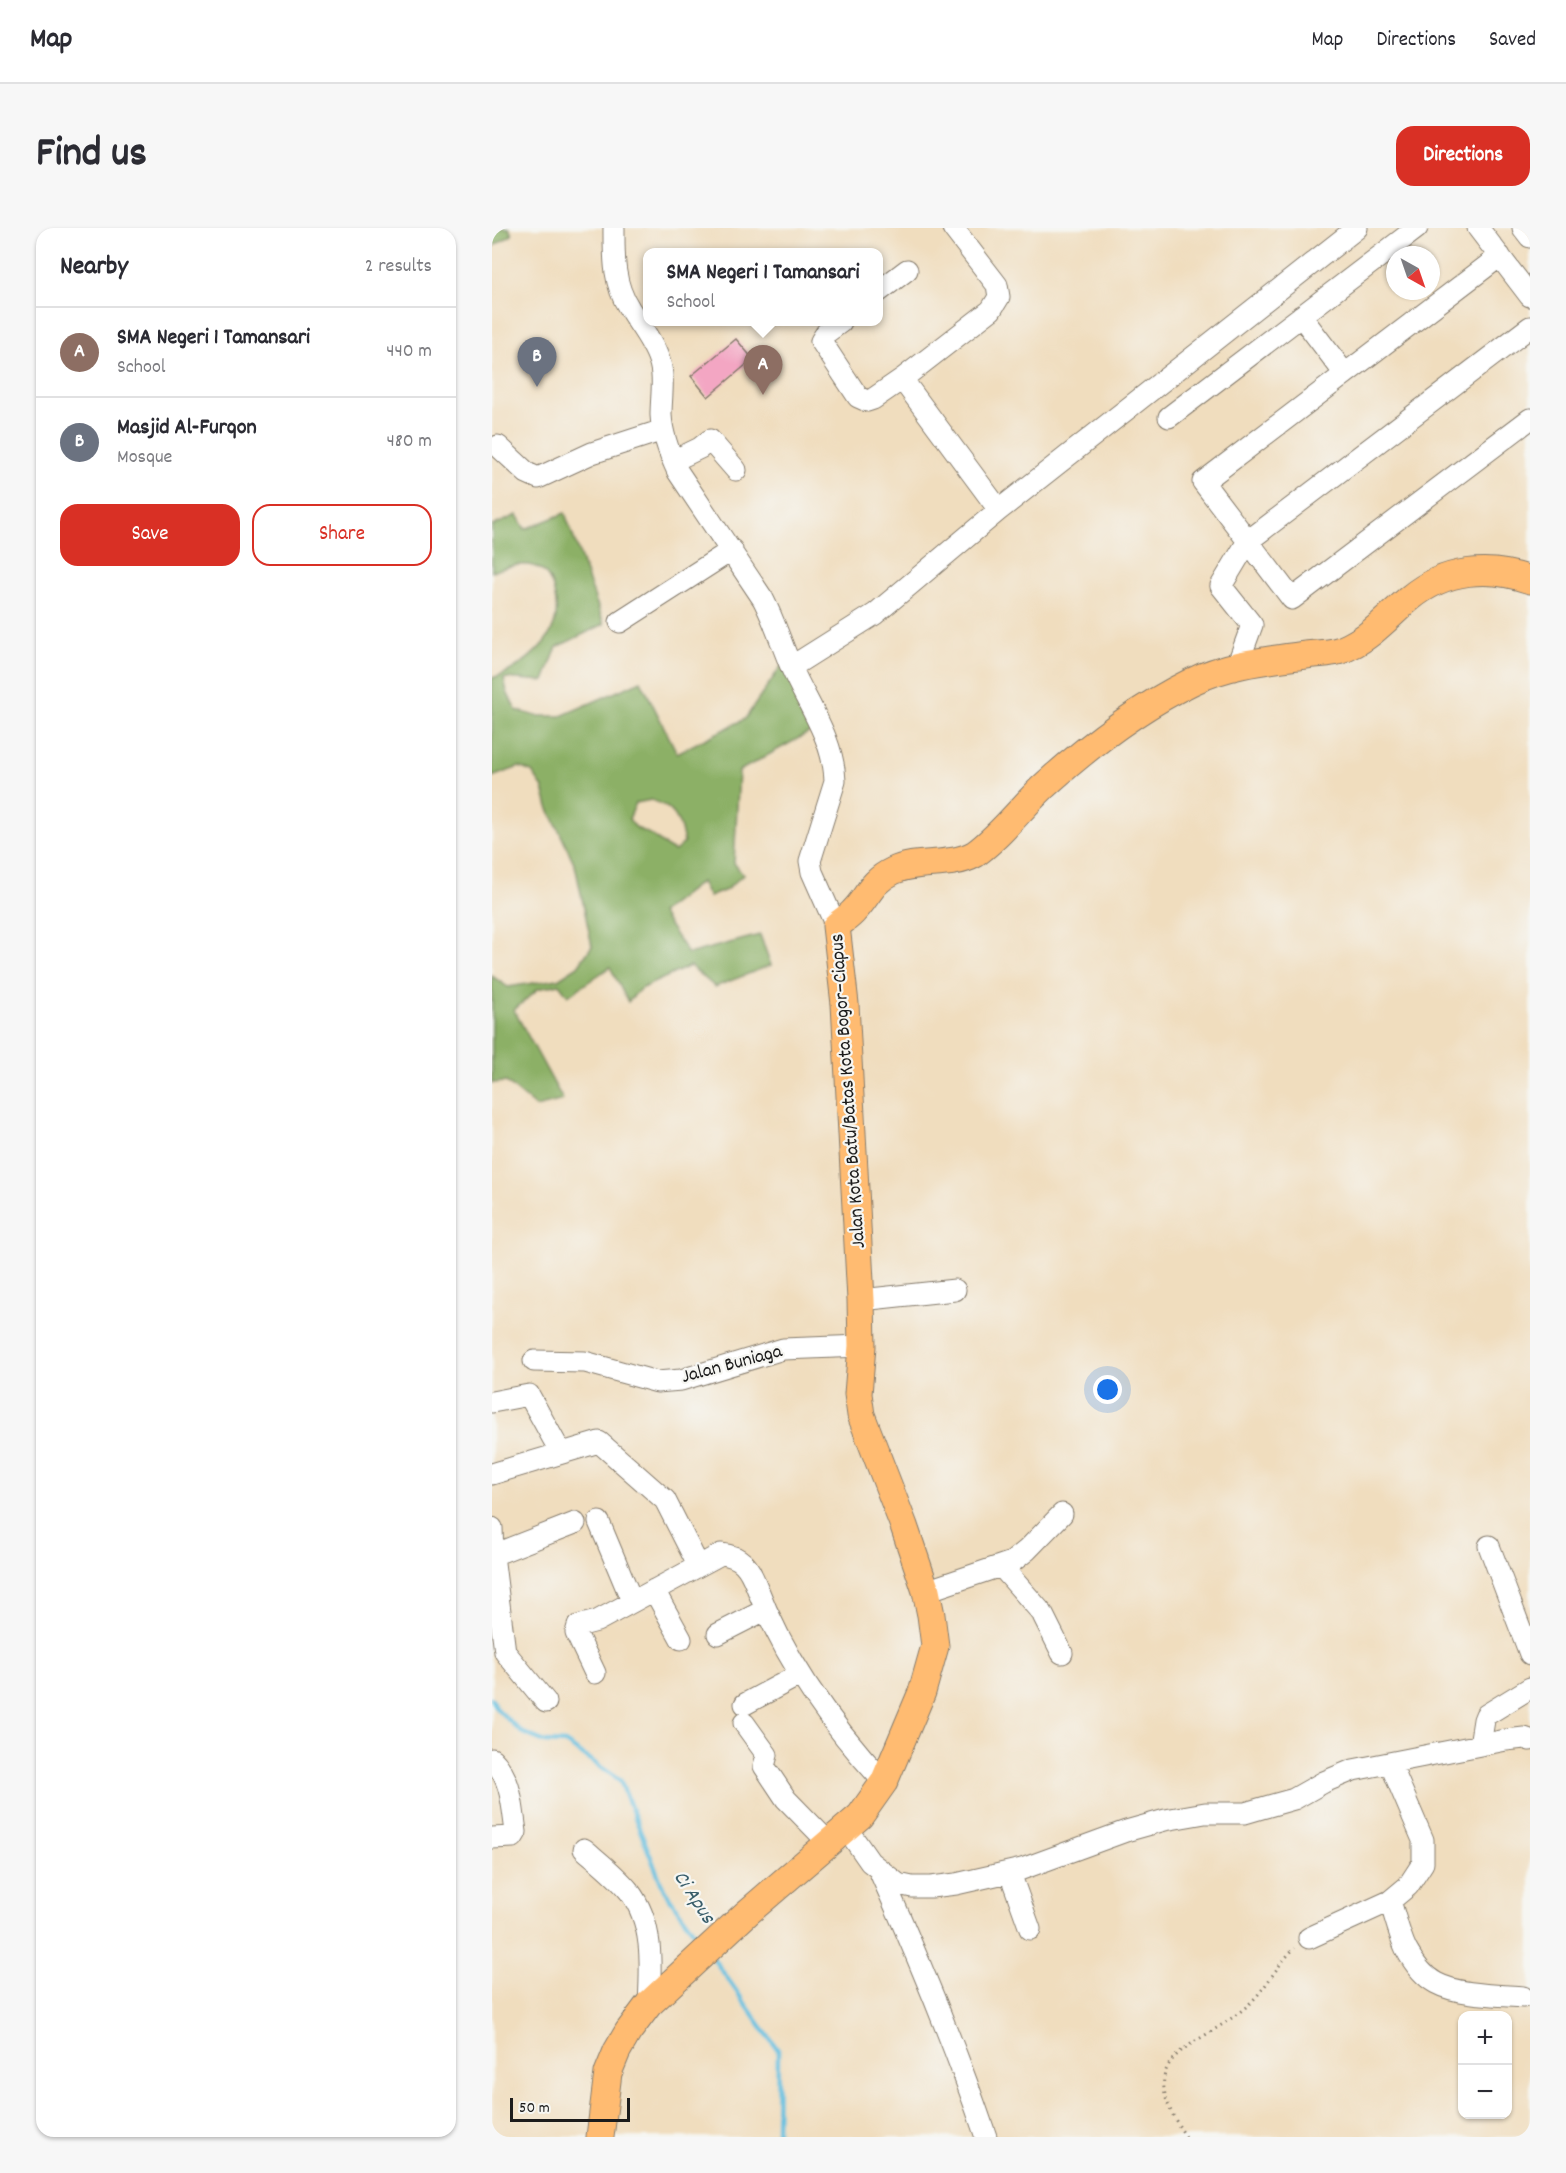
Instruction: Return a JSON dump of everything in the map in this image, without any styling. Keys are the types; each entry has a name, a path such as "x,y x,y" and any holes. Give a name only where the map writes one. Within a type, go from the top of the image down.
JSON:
{"main road":[{"name":"Jalan Kota Batu/Batas Kota Bogor–Ciapus","path":"649,2004 673,1984 747,1912 838,1836 869,1805 884,1782 922,1692 932,1660 934,1631 926,1591 904,1526 861,1415 858,1394 862,1346 861,1300 845,1004 836,926 856,910 871,886 894,871 905,867 960,860 975,854 1044,786 1132,717 1192,682 1237,666 1335,653 1364,638 1412,596 1443,578 1457,573 1501,572 1530,580"},
{"path":"600,2137 608,2073 628,2032 649,2004"}],"street":[{"path":"614,228 615,276 627,306 654,347 662,370 661,417 673,460 678,472 753,581 773,619 791,667 828,744 835,781 810,861 812,872 836,926"},
{"path":"835,326 821,341 858,397 867,401 902,379 991,310 999,297 997,285 953,228"},
{"path":"791,667 875,614 999,510 1358,228"},
{"path":"1169,417 1417,228"},
{"path":"1479,228 1530,296"},
{"path":"1523,228 1530,237"},
{"path":"1500,256 1203,482 1292,599 1530,418"},
{"path":"883,289 907,270"},
{"path":"1301,316 1345,374"},
{"path":"1237,666 1252,625 1221,586 1248,541 1530,327"},
{"path":"902,379 999,510"},
{"path":"498,446 527,473 538,478 592,453 663,429"},
{"path":"673,460 700,448 710,440 736,470"},
{"path":"620,622 732,550"},
{"path":"861,1300 955,1290"},
{"name":"Jalan Buniaga","path":"534,1361 585,1362 668,1383 783,1349 862,1346"},
{"path":"492,1402 530,1395 561,1453"},
{"path":"492,1474 599,1442 665,1500 699,1565"},
{"path":"926,1591 1001,1566 1019,1557 1062,1514"},
{"path":"599,1522 632,1601"},
{"path":"493,1556 575,1523"},
{"path":"492,1528 493,1556 505,1652 546,1702"},
{"path":"1489,1546 1530,1654"},
{"path":"595,1673 578,1640 576,1633 578,1626 597,1621 721,1554 732,1555 749,1568 765,1610 799,1675 849,1744 884,1782"},
{"path":"1001,1566 1042,1612 1062,1653"},
{"path":"654,1590 681,1639"},
{"path":"718,1634 765,1610"},
{"path":"799,1675 745,1714 767,1755 764,1766 777,1787 880,1871 898,1884 912,1887 956,1884 1010,1873 1148,1824 1193,1814 1233,1814 1254,1811 1294,1799 1341,1774 1506,1740 1524,1738 1530,1740"},
{"path":"1480,1745 1486,1715 1530,1688"},
{"path":"1506,1740 1530,1726"},
{"path":"1309,1938 1390,1901 1408,1886 1423,1863 1423,1840 1390,1763"},
{"path":"492,1838 513,1837 516,1832 510,1789 496,1769"},
{"path":"584,1849 615,1875 640,1908 647,1925 650,1950 649,2004"},
{"path":"880,1871 919,1958 959,2058 986,2137"},
{"path":"1010,1873 1030,1929"},
{"path":"1390,1901 1405,1946 1422,1972 1436,1983 1482,1994 1522,1997"}],"path":[{"path":"1186,2137 1170,2108 1163,2085 1164,2074 1169,2063 1191,2043 1250,2004 1291,1952 1309,1938"}],"green space":[{"path":"492,228 509,228 512,235 492,247"},
{"path":"565,513 604,624 557,647 544,681 504,678 507,692 516,710 536,716 561,716 641,681 677,753 745,719 786,659 812,731 739,771 734,863 743,875 726,890 709,897 701,882 661,913 688,954 760,935 771,965 715,987 690,966 640,989 628,1002 610,967 568,996 559,984 538,989 514,1010 563,1100 536,1107 506,1082 492,1083 492,976 508,987 558,979 578,966 592,946 575,865 548,807 543,788 532,772 519,767 492,777 492,678 520,665 529,658 550,634 556,618 552,585 547,575 540,569 524,565 492,572 492,526 517,515 525,529","holes":["651,800 670,810 678,821 684,843 675,851 650,834 638,829 629,819 636,803"]}],"building":[{"path":"736,339 753,359 708,397 691,376"}],"waterway":[{"name":"Ci Apus","path":"492,1699 496,1708 521,1732 545,1742 565,1743 620,1780 664,1890 701,1942"},
{"name":"Ci Apus","path":"713,1958 778,2050 777,2137"}],"place":[{"name":"Masjid Al-Furqon","path":"537,387"},
{"name":"SMA Negeri 1 Tamansari","path":"763,395"}]}
